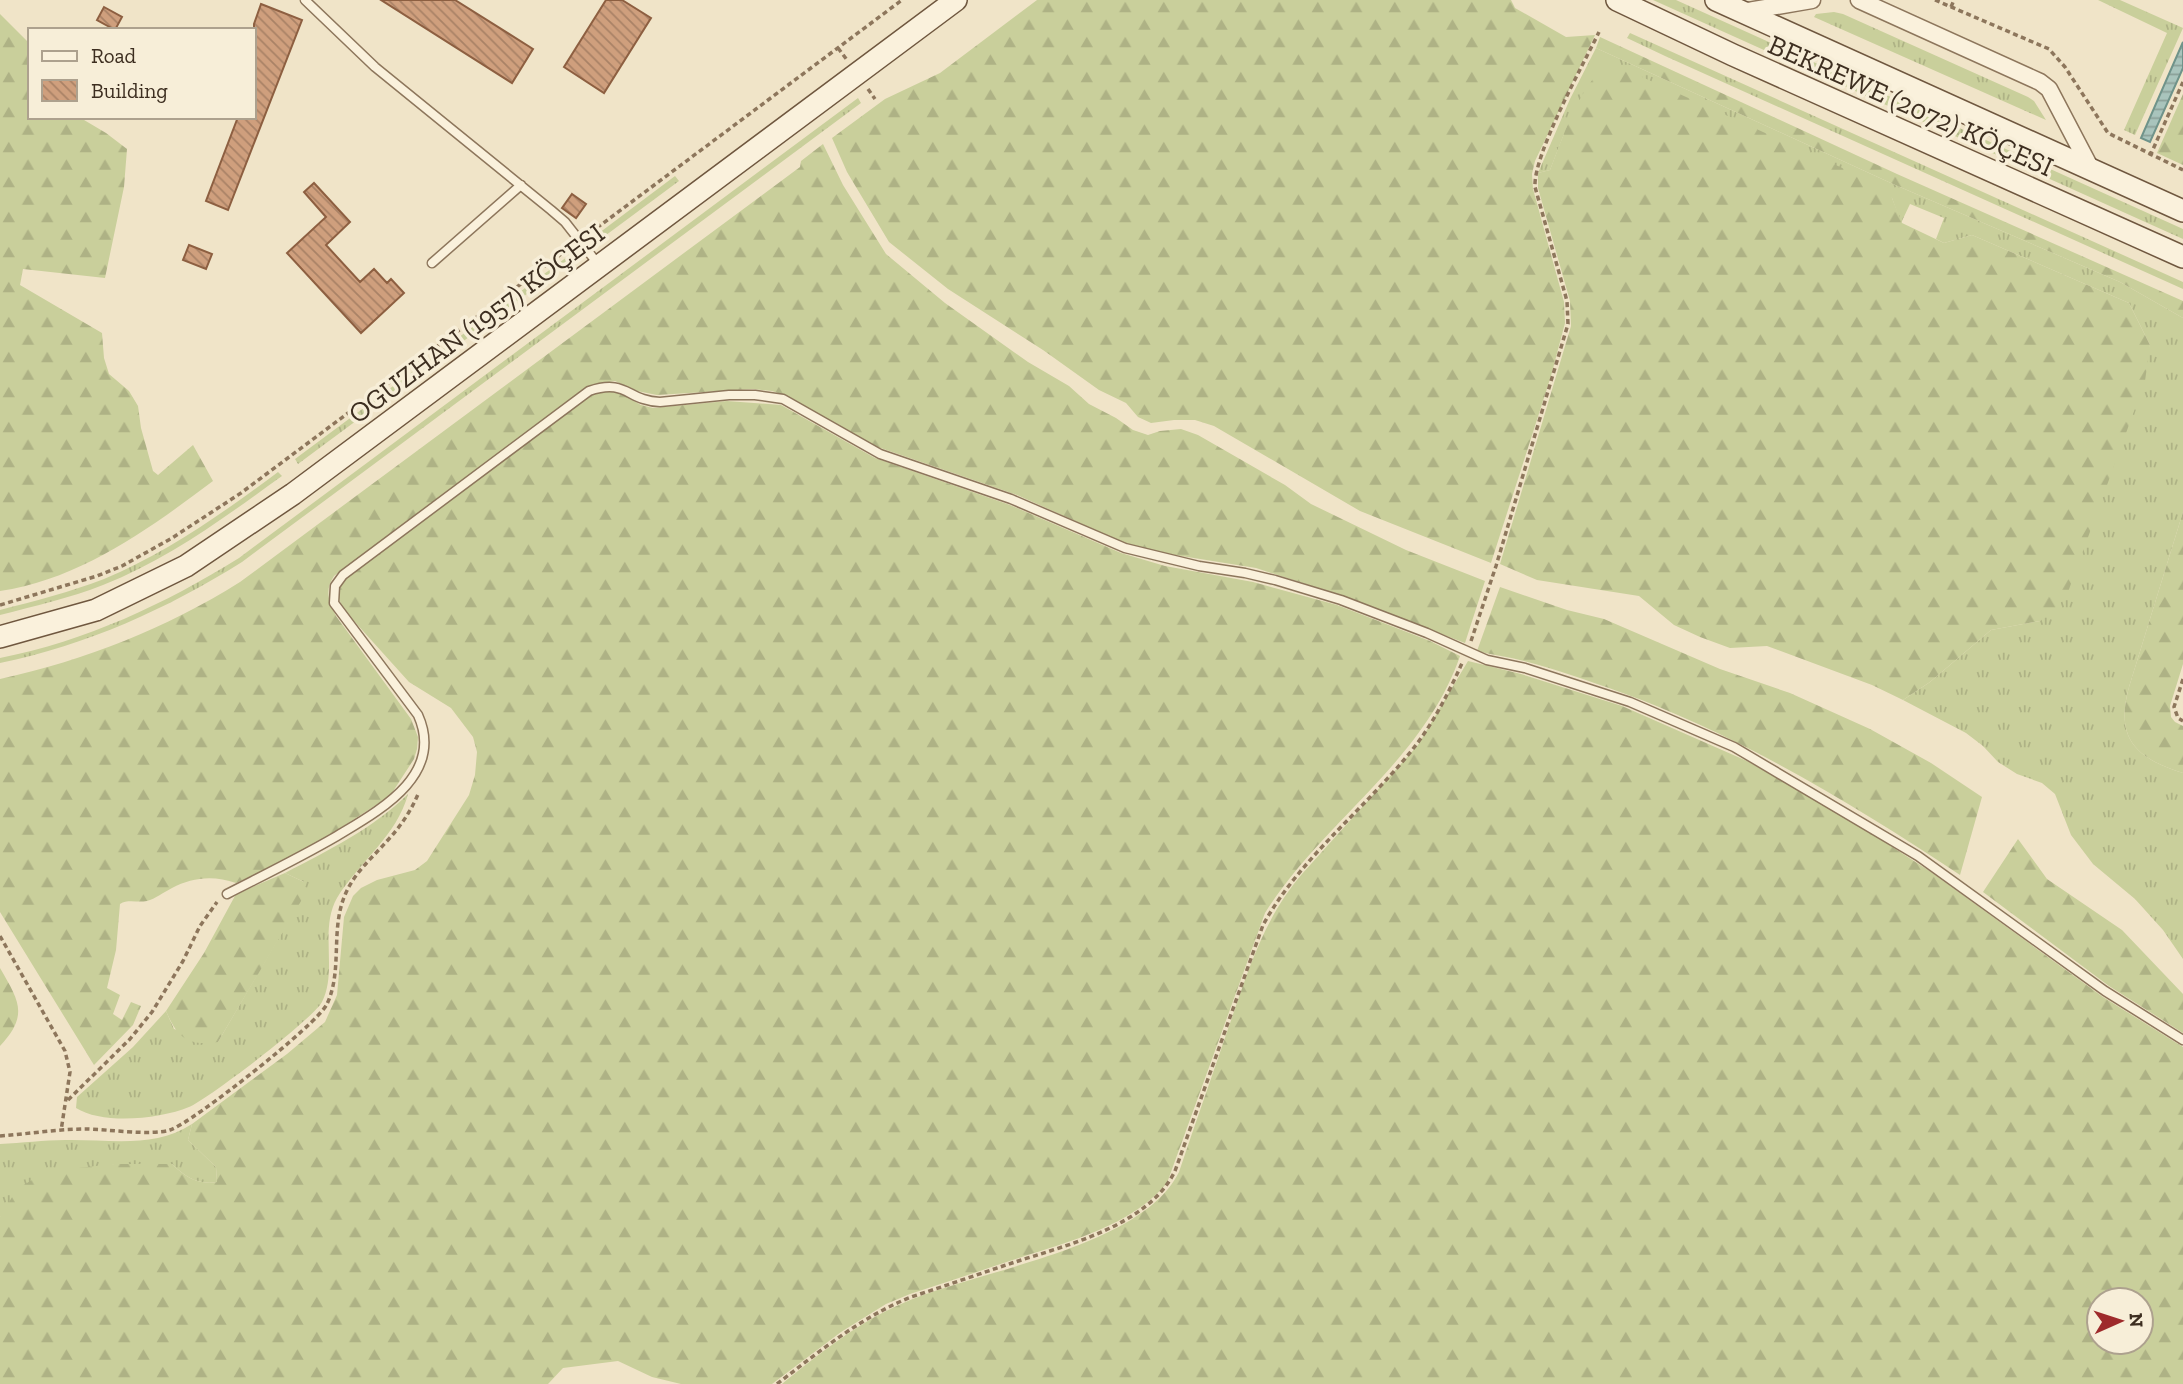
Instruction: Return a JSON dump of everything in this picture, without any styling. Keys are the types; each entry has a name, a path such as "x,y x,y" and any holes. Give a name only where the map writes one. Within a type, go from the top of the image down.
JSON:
{"main road":[{"name":"OGUZHAN (1957) KÖÇESI","path":"0,637 96,610 186,566 293,494 956,0"},
{"name":"BEKREWE (2072) KÖÇESI","path":"1618,0 1745,61 2183,257"},
{"name":"BEKREWE (2072) KÖÇESI","path":"1716,0 2183,211"}],"street":[{"path":"1742,12 1812,0"},
{"path":"1859,0 2040,82 2049,89 2092,171"}],"lane":[{"path":"305,0 375,67 565,222 600,266"},
{"path":"432,263 521,185"},
{"path":"227,894 303,856 375,813 396,798 411,780 422,759 424,728 418,715 334,603 335,586 343,575 589,391 614,386 652,402 755,395 783,399 880,454 1012,499 1125,548 1199,566 1245,573 1315,592 1427,633 1487,660 1525,668 1630,702 1744,752 1919,856 2105,991 2183,1040"}],"path":[{"path":"0,605 122,566 172,538 241,493 902,0"},
{"path":"1935,0 2049,49 2065,66 2108,133 2183,170"},
{"path":"1951,7 1954,0"},
{"path":"778,1384 843,1334 888,1306 1092,1236 1137,1212 1164,1190 1175,1171 1266,919 1300,873 1416,745 1440,706 1467,652 1491,584 1568,324 1567,301 1535,187 1535,172 1567,97 1600,32"},
{"path":"2150,156 2183,82"},
{"path":"2183,679 2175,707 2178,718 2183,722"},
{"path":"0,1136 85,1129 169,1130 190,1119 287,1046 321,1013 331,992 336,923 345,894 358,872 410,814 420,788 422,759"},
{"path":"68,1100 130,1039 152,1012 213,905 227,894"},
{"path":"0,936 65,1051 70,1072 68,1100 61,1131"}],"green space":[{"path":"1037,0 1511,0 1515,8 1566,37 1595,35 1535,161 1532,174 1533,189 1564,302 1565,323 1551,376 1491,563 1360,511 1214,426 1195,420 1151,423 1138,417 1126,403 1099,390 1043,350 948,289 889,242 847,172 832,138 885,99 940,73"},
{"path":"1653,0 1676,0 2183,229 2183,239"},
{"path":"2098,0 2120,0 2183,28 2135,135 2124,130 2167,33"},
{"path":"1834,12 2028,97 2034,101 2046,120 1814,17 1816,14"},
{"path":"0,14 28,42 28,119 82,119 127,149 124,187 105,278 23,269 20,285 102,333 104,358 109,374 129,391 138,406 153,471 158,475 193,445 213,481 139,534 86,564 30,585 0,591"},
{"path":"1630,33 2183,282 2183,289 1665,56 1627,38"},
{"path":"1600,37 1897,174 2183,301 2183,318 2120,282 1893,184 1596,48"},
{"path":"1596,48 1893,184 2120,282 2183,318 2183,512 2129,687 2125,720 2127,733 2141,753 2183,773 2183,959 2163,930 2135,899 2093,864 2071,835 2055,794 2042,783 2017,774 1998,762 1966,733 1903,700 1930,682 1991,630 2040,621 2150,345 2129,303 1972,235 1944,243 1936,239 1944,218 1910,204 1901,223 1892,198 1564,134 1550,170 1538,173 1570,99"},
{"path":"1618,66 1882,186 1892,198 1902,223 1944,243 1972,235 2129,303 2150,345 2145,381 2068,592 2057,608 2040,621 1991,630 1930,682 1903,700 1872,685 1767,646 1730,648 1700,637 1674,625 1639,596 1537,580 1500,564 1571,326 1570,301 1538,188 1538,173 1550,170 1572,116 1594,78 1604,69"},
{"path":"2183,94 2183,165 2157,153"},
{"path":"858,98 861,103 242,562 185,595 95,636 0,663 0,658 63,642 124,619 183,591 239,558"},
{"path":"823,144 843,185 886,254 945,303 1028,362 1069,386 1089,404 1133,430 1148,435 1181,429 1198,435 1285,485 1311,504 1406,550 1485,581 1465,643 1340,595 1256,568 1169,554 1127,544 1017,495 866,443 787,396 772,391 753,389 657,395 637,391 615,381 591,385 334,576 328,591 333,611 411,719 418,737 414,759 390,796 300,854 236,883 211,878 195,879 150,900 120,904 116,950 107,988 120,995 113,1014 122,1020 131,1002 141,1006 133,1025 94,1065 0,912 0,679 63,662 124,641 183,614 240,582 800,167 801,161"},
{"path":"675,176 679,181 594,244 591,239"},
{"path":"575,251 578,256 298,464 295,459"},
{"path":"603,391 618,392 641,405 653,408 727,401 781,405 875,458 1010,505 1121,553 1165,566 1253,582 1337,605 1430,641 1460,656 1444,693 1422,728 1398,759 1315,849 1265,913 1167,1183 1152,1198 1118,1221 1079,1238 886,1304 841,1332 772,1384 681,1384 652,1377 618,1361 563,1368 548,1384 0,1384 0,1217 17,1189 37,1177 59,1170 114,1164 172,1164 192,1179 217,1182 216,1167 188,1140 192,1124 287,1054 325,1022 337,995 344,917 353,896 361,888 377,880 415,870 427,861 469,795 475,775 477,752 473,737 451,708 409,682 345,611 339,595 342,583 588,396"},
{"path":"278,472 282,476 239,507 151,563 91,590 0,615 0,610 91,584 150,557 216,517"},
{"path":"2183,512 2183,664 2170,706 2171,717 2183,726 2183,773 2152,760 2133,744 2127,733 2125,705"},
{"path":"1500,587 1567,610 1604,619 1720,669 1790,693 1870,729 1931,763 1982,797 1960,875 1880,823 1795,773 1708,729 1664,709 1572,675 1477,651"},
{"path":"1468,661 1521,674 1622,706 1747,761 1849,819 1931,872 2103,997 2183,1047 2183,1384 782,1384 839,1340 869,1320 901,1304 1094,1239 1130,1220 1159,1198 1179,1172 1250,967 1266,929 1302,874 1418,745"},
{"path":"408,794 403,809 387,836 337,898 329,923 329,977 322,1002 314,1011 259,1058 217,1090 189,1107 163,1115 132,1118 101,1117 76,1108 77,1097 133,1047 166,1011 174,1029 218,1042 303,896 304,882 285,873 365,828"},
{"path":"2018,839 2047,879 2122,930 2183,994 2183,1033 2109,986 1983,892"},
{"path":"285,873 304,882 304,896 218,1042 199,1043 185,1038 175,1028 166,1011 204,953 236,894"},
{"path":"0,968 16,999 18,1016 0,1046"},
{"path":"192,1124 188,1140 216,1167 217,1182 192,1179 172,1164 114,1164 0,1217 0,1144 57,1140 147,1140 177,1132"}],"water":[{"path":"2183,42 2183,68 2150,142 2141,138"}],"building":[{"path":"381,0 455,0 533,49 512,83"},
{"path":"606,0 622,0 651,18 604,93 564,67"},
{"path":"261,4 302,20 228,210 206,201 237,119 256,119 254,24"},
{"path":"104,7 122,17 116,28 97,20"},
{"path":"314,183 350,222 326,245 360,282 374,269 387,283 391,279 404,293 361,333 287,253 326,217 304,192"},
{"path":"572,194 586,204 576,218 562,208"},
{"path":"189,245 212,254 206,269 183,260"}]}
